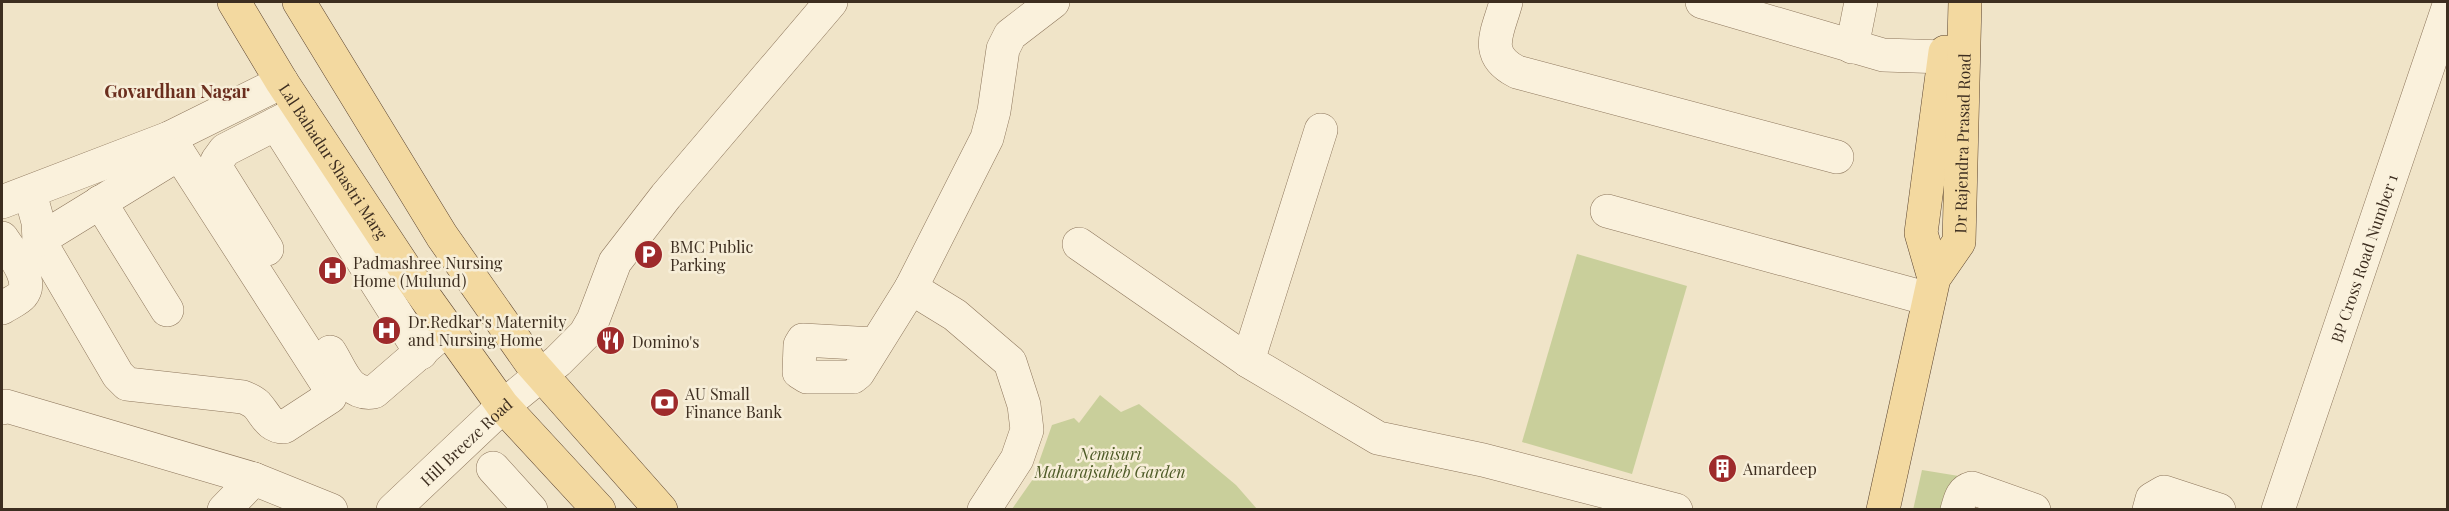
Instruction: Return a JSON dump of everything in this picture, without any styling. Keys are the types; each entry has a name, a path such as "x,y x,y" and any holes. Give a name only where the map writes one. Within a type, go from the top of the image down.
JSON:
{"main road":[{"name":"Lal Bahadur Shastri Marg","path":"234,2 282,82 289,117 492,389 596,508"},
{"path":"299,2 442,236 536,369 661,510"},
{"name":"Dr Rajendra Prasad Road","path":"1932,288 1922,233 1945,57 1945,2"},
{"name":"Dr Rajendra Prasad Road","path":"1883,510 1932,288 1959,242 1965,2"}],"street":[{"name":"Hill Breeze Road","path":"393,510 492,389 558,361 585,334 593,320 615,262 666,196 831,2"},
{"path":"874,344 911,288 987,138 994,111 1004,49 1010,35 1053,2"},
{"path":"1506,2 1495,43 1496,53 1499,60 1517,72 1837,157"},
{"path":"1702,2 1883,55 1945,57"},
{"path":"1852,47 1861,2"},
{"name":"BP Cross Road Number 1","path":"2278,510 2448,8"},
{"path":"39,240 100,202 174,146 282,82"},
{"path":"421,353 289,117 225,150 217,160 217,169 352,388 359,392 374,392 421,353 448,328"},
{"path":"1248,361 1322,130"},
{"path":"174,146 331,390 330,397 284,427 270,424 255,403 243,397 127,384 118,375 39,240 38,222 16,198 174,146"},
{"path":"100,202 166,310"},
{"path":"1607,211 1932,288"},
{"path":"2,238 26,279 26,287 22,296 2,308"},
{"path":"1079,243 1248,361 1378,438 1483,460 1676,510"},
{"path":"911,288 955,315 1010,362 1024,405 1027,430 1017,459 984,510"},
{"path":"2,408 6,406 254,479 331,510"},
{"path":"494,468 531,510"},
{"path":"224,510 254,479"},
{"path":"1957,510 1965,490 1972,488 2034,510"},
{"path":"2149,510 2152,499 2164,492 2219,510"}],"green space":[{"path":"1577,254 1687,286 1632,474 1522,442"},
{"name":"Nemisuri Maharajsaheb Garden","path":"1100,395 1121,412 1139,404 1236,485 1257,509 1012,509 1033,479 1052,425 1074,418 1079,423"},
{"path":"1922,470 1965,477 1951,509 1913,510"}],"place":[{"name":"BMC Public Parking","path":"649,255"},
{"name":"Padmashree Nursing Home (Mulund)","path":"332,271"},
{"name":"Dr.Redkar's Maternity and Nursing Home","path":"387,330"},
{"name":"Domino's","path":"611,341"},
{"name":"AU Small Finance Bank","path":"664,402"},
{"name":"Amardeep","path":"1722,468"}],"district":[{"name":"Govardhan Nagar","path":"177,91"}]}
